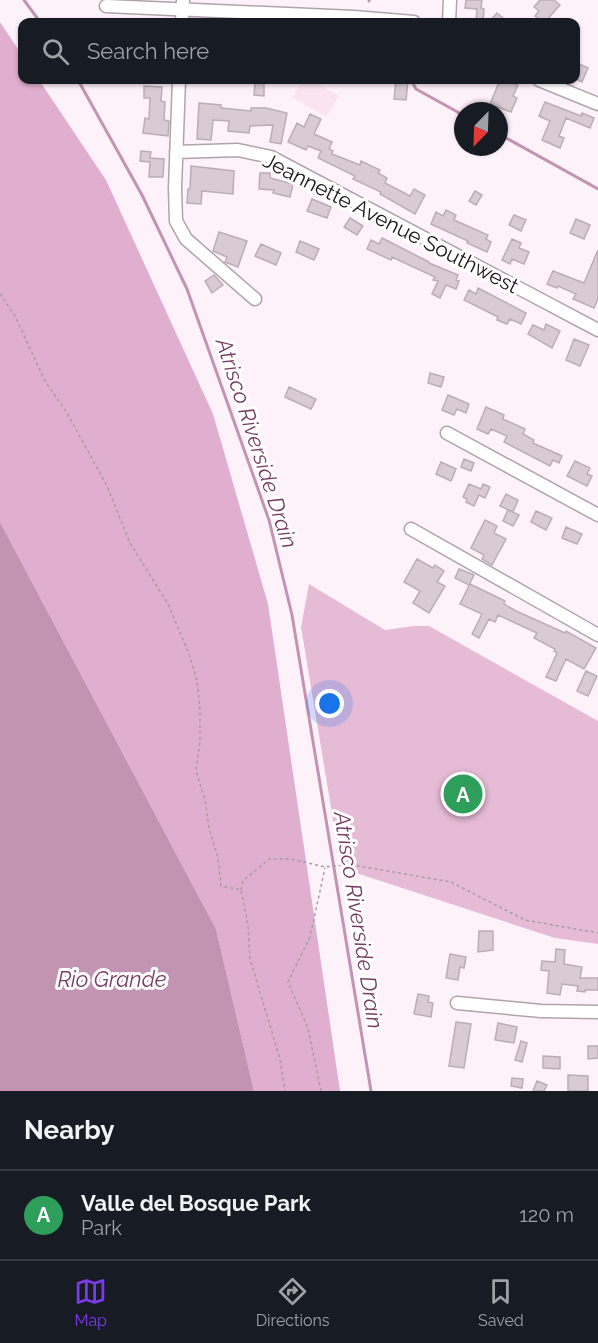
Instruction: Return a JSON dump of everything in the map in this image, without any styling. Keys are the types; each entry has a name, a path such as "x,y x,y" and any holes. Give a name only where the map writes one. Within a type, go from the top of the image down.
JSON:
{"street":[{"path":"449,18 450,0"},
{"path":"106,6 366,18"},
{"path":"179,84 176,221 186,239 255,299"},
{"path":"549,84 598,104"},
{"name":"Jeannette Avenue Southwest","path":"176,152 238,150 271,157 598,330"},
{"path":"447,433 598,515"},
{"path":"411,529 598,635"},
{"path":"458,1003 541,1011 598,1012"}],"path":[{"path":"0,294 15,316 45,381 67,413 107,486 130,543 168,604 179,628 197,680 200,741 196,771 218,858 221,886 242,890"},
{"path":"285,1091 280,1059 250,959 248,925 242,890 243,881 269,859 291,859 325,867 359,866 451,882 525,920 598,933"},
{"path":"321,1091 308,1028 288,982 310,937 325,867"}],"shaded area":[{"path":"0,22 18,49 18,84 42,84 106,180 213,414 268,604 340,1091 254,1091 216,929 0,522"},
{"path":"300,84 318,84 339,96 326,117 292,97"},
{"path":"309,584 385,630 429,626 598,721 598,944 555,938 341,868 301,627"}],"water":[{"name":"Rio Grande","path":"0,522 216,929 254,1091 0,1091"}],"building":[{"path":"466,0 482,0 483,18 476,18 477,9 465,8"},
{"path":"540,0 554,0 560,5 549,18 537,18 535,16 539,11 534,7"},
{"path":"497,13 503,18 493,18"},
{"path":"580,64 588,68 582,82 580,81"},
{"path":"255,84 264,84 264,96 254,95"},
{"path":"396,84 408,84 406,100 394,99"},
{"path":"498,84 518,85 513,96 517,98 511,112 508,111 508,102 491,102"},
{"path":"144,86 162,87 161,101 165,102 164,120 169,121 168,136 143,133 145,118 149,119 150,98 144,98"},
{"path":"545,102 581,116 582,113 594,118 590,128 566,118 559,136 564,138 560,148 542,140 550,121 539,116"},
{"path":"199,103 251,111 251,108 266,108 287,113 281,144 270,142 273,125 250,126 249,133 228,131 229,121 213,120 211,140 197,139"},
{"path":"310,114 321,119 314,134 332,142 329,149 333,151 332,154 360,165 361,161 380,170 378,173 387,178 385,183 410,196 414,189 425,195 415,214 380,194 381,192 353,179 355,176 318,158 321,151 308,146 306,150 288,142 297,123 304,127"},
{"path":"141,151 151,152 150,158 164,159 163,177 149,177 150,162 140,161"},
{"path":"191,166 234,171 233,194 202,191 201,204 187,203"},
{"path":"260,173 270,173 270,178 293,184 290,197 273,193 274,190 259,189"},
{"path":"475,191 482,195 476,205 469,201"},
{"path":"312,199 331,207 327,218 307,211"},
{"path":"446,210 456,215 454,220 488,235 486,239 491,242 487,252 431,224 436,212 443,216"},
{"path":"514,215 526,220 521,231 509,225"},
{"path":"350,218 363,226 357,235 344,227"},
{"path":"576,219 590,225 584,239 570,233"},
{"path":"219,232 247,241 238,267 225,262 227,257 213,251"},
{"path":"382,238 429,263 458,275 456,280 459,281 456,289 446,285 440,298 432,294 438,281 433,280 435,277 392,257 391,260 367,249 371,240 379,244"},
{"path":"512,239 521,243 519,248 529,252 524,264 512,259 510,264 502,260"},
{"path":"300,241 319,249 314,260 296,252"},
{"path":"261,244 281,253 276,265 255,256"},
{"path":"598,250 598,299 594,308 573,299 576,294 547,284 553,271 584,283"},
{"path":"214,275 223,285 212,293 205,281"},
{"path":"478,288 526,313 521,324 510,319 507,324 497,320 498,317 464,300 469,290 476,294"},
{"path":"546,324 560,331 552,348 528,334 533,325 544,330"},
{"path":"574,339 589,345 580,366 566,360"},
{"path":"430,373 444,377 441,387 428,383"},
{"path":"289,387 316,399 311,409 285,397"},
{"path":"448,395 469,404 466,413 457,409 454,415 442,410"},
{"path":"486,407 504,415 503,419 525,429 523,434 534,440 533,443 562,456 559,463 553,460 550,466 504,442 507,436 491,429 488,434 477,429"},
{"path":"464,459 474,463 471,471 461,467"},
{"path":"575,461 590,468 587,474 592,476 587,486 567,476"},
{"path":"441,462 456,469 451,481 436,474"},
{"path":"469,484 481,489 483,484 490,487 485,498 479,495 474,506 466,502 467,499 463,497"},
{"path":"506,494 518,500 513,512 500,506"},
{"path":"508,510 519,515 513,526 503,521"},
{"path":"536,511 552,518 546,530 531,522"},
{"path":"485,520 497,526 494,533 506,539 492,565 482,559 484,555 471,548"},
{"path":"566,527 582,534 577,544 562,538"},
{"path":"417,559 433,568 435,565 444,571 437,582 445,586 429,613 413,603 420,591 404,582"},
{"path":"459,569 474,575 469,585 455,578"},
{"path":"470,584 505,601 504,604 516,611 565,633 566,631 596,648 584,669 566,659 556,681 546,677 557,653 555,649 534,638 537,633 498,615 495,622 489,619 479,638 472,634 482,614 460,604"},
{"path":"586,671 597,676 588,696 577,691"},
{"path":"479,931 493,931 493,950 478,952"},
{"path":"556,949 565,950 564,964 582,967 580,978 598,978 598,990 577,991 578,986 562,984 560,995 547,993 549,971 541,970 542,961 555,962"},
{"path":"450,954 466,957 464,968 460,967 458,980 446,978"},
{"path":"418,994 429,996 428,1002 433,1003 431,1017 414,1014"},
{"path":"456,1022 471,1024 464,1068 449,1066"},
{"path":"498,1023 517,1027 514,1043 495,1040"},
{"path":"521,1041 527,1043 522,1062 515,1060"},
{"path":"588,1046 598,1046 598,1058 588,1059"},
{"path":"543,1056 560,1057 560,1069 543,1068"},
{"path":"568,1075 588,1076 588,1091 568,1091"},
{"path":"512,1078 523,1079 522,1088 511,1086"},
{"path":"537,1081 547,1085 544,1091 533,1091"}],"waterway":[{"name":"Atrisco Riverside Drain","path":"24,0 37,18"},
{"name":"Atrisco Riverside Drain","path":"80,84 142,195 187,289 269,520 292,615 371,1091"},
{"path":"413,84 416,89 454,110"},
{"path":"508,139 598,189"}],"place":[{"name":"Valle del Bosque Park","path":"463,794"}]}
